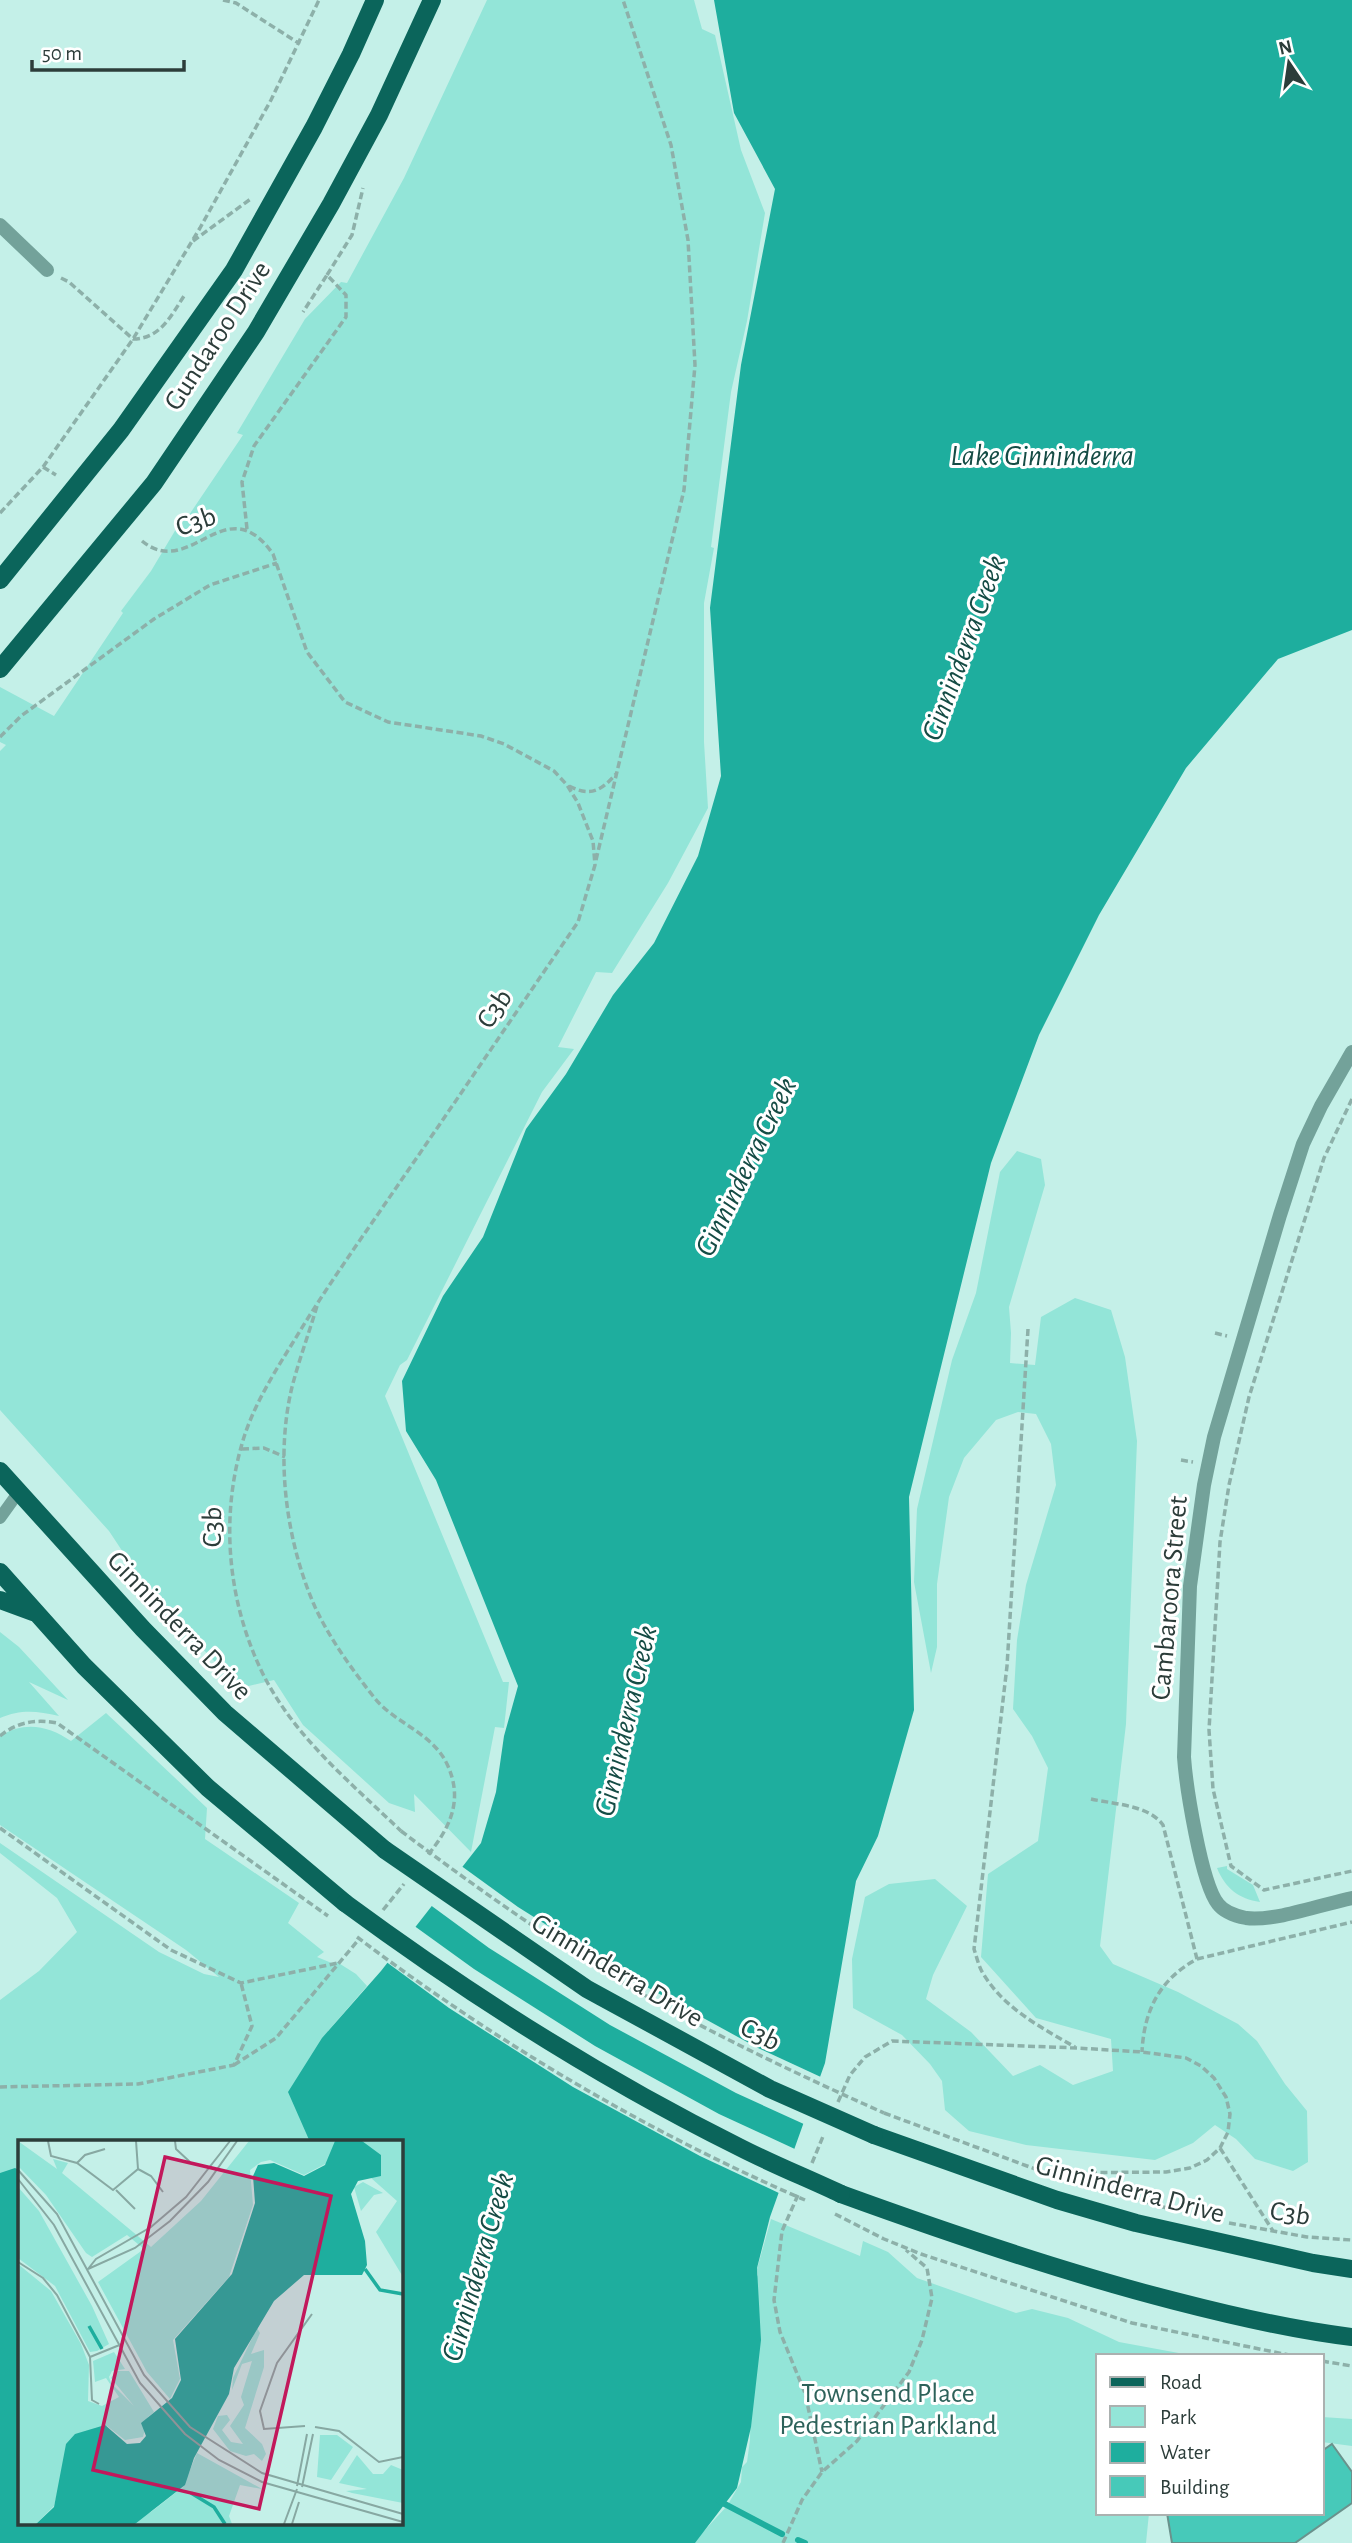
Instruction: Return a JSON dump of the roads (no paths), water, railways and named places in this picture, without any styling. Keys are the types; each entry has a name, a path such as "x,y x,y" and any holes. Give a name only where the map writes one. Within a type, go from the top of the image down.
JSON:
{"main road":[{"name":"Gundaroo Drive","path":"0,580 121,430 234,270 314,127 375,0"},
{"name":"Gundaroo Drive","path":"0,669 154,483 256,332 331,204 379,114 432,0"},
{"name":"Ginninderra Drive","path":"0,1471 143,1629 225,1713 385,1850 587,1989 770,2089 874,2135 1056,2200 1136,2223 1313,2263 1352,2269"},
{"path":"0,1572 84,1665 208,1788 345,1903 419,1957 557,2047 740,2148 841,2194 958,2236 1121,2287 1223,2313 1352,2337"},
{"path":"0,1601 36,1613"}],"street":[{"path":"0,225 47,270"},
{"name":"Cambaroora Street","path":"1352,1052 1303,1144 1214,1437 1203,1485 1189,1586 1184,1757 1186,1782 1207,1880 1219,1905 1230,1913 1257,1919 1352,1898"}],"lane":[{"path":"0,1503 18,1493"},
{"path":"0,1518 18,1493"}],"water":[{"name":"Lake Ginninderra","path":"714,0 1352,0 1352,630 1278,659 1186,768 1099,915 1039,1035 991,1163 909,1497 914,1710 878,1836 856,1881 825,2063 770,2217 757,2268 761,2340 751,2427 737,2488 695,2543 0,2543 0,2173 15,2168 18,2170 18,2526 402,2526 402,2140 309,2140 288,2092 322,2038 381,1971 481,1843 496,1792 504,1736 518,1686 436,1480 406,1431 402,1381 443,1296 483,1237 526,1129 566,1074 613,995 654,943 698,856 721,776 710,608 741,365 775,189 734,113"}],"waterway":[{"path":"719,2501 782,2534"},
{"path":"798,2540 805,2543"}],"water label":[{"name":"Ginninderra Creek","path":"964,648"},
{"name":"Ginninderra Creek","path":"746,1167"},
{"name":"Ginninderra Creek","path":"626,1721"},
{"name":"Ginninderra Creek","path":"478,2267"}],"park label":[{"name":"Townsend Place Pedestrian Parkland","path":"888,2410"}]}
